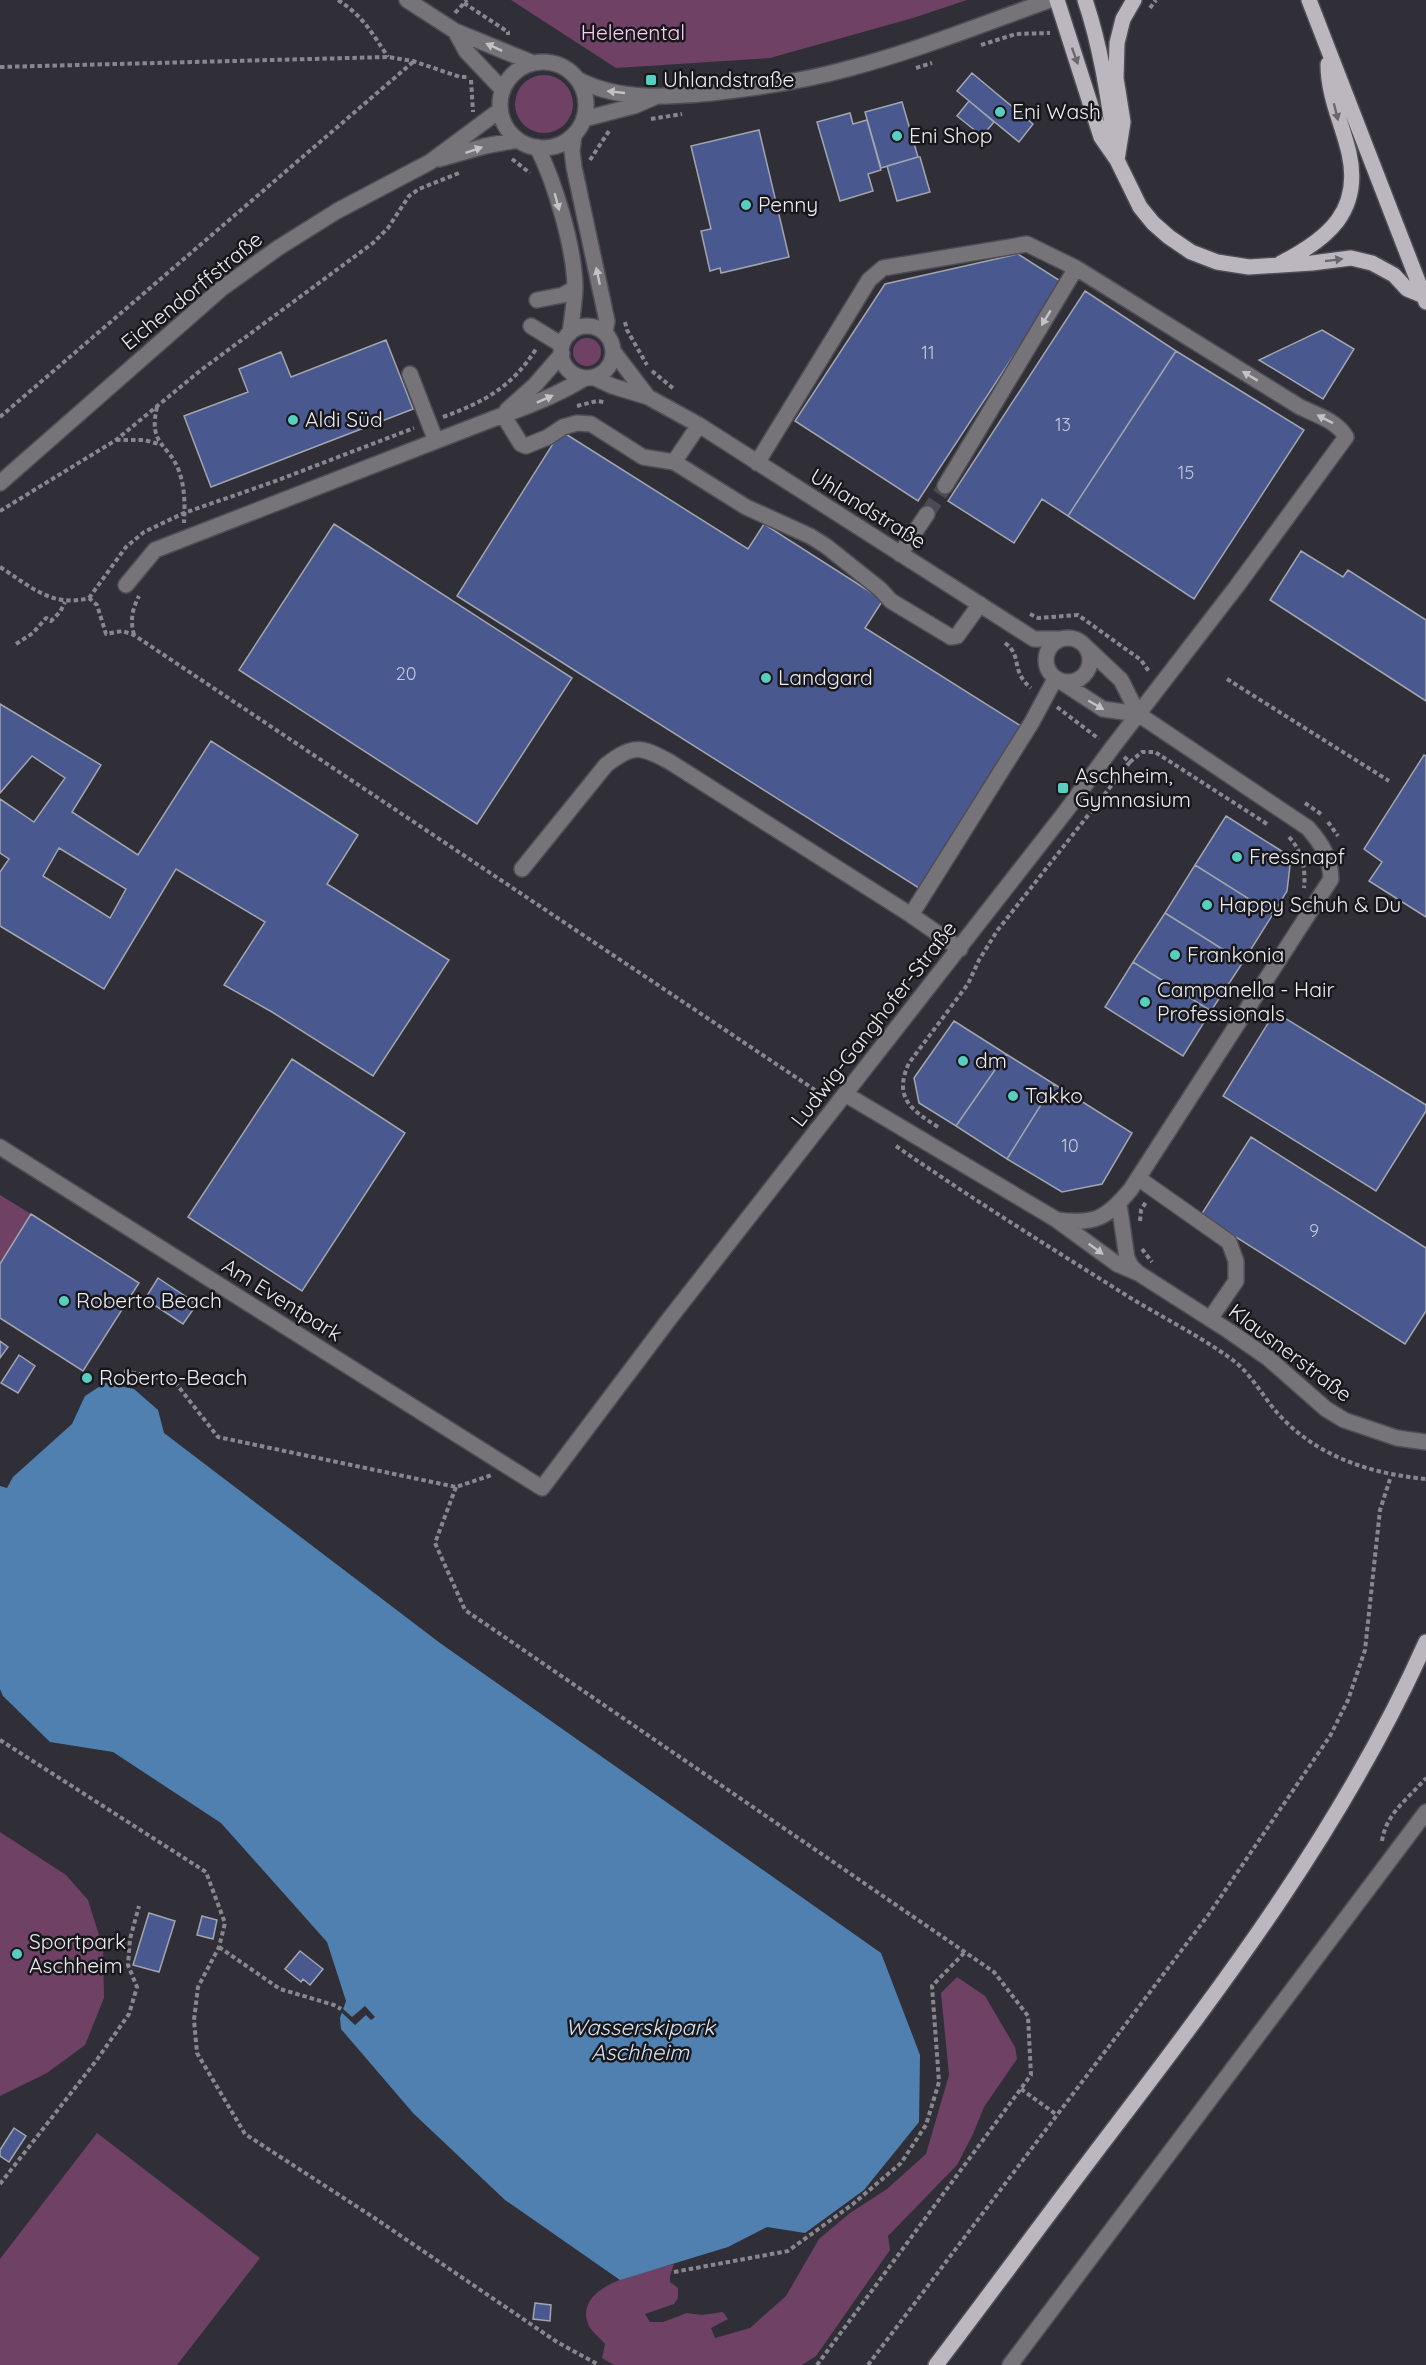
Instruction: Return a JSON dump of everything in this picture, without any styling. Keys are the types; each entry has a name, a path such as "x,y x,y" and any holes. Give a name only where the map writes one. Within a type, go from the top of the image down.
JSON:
{"main road":[{"path":"1057,0 1101,137 1117,160 1126,183 1140,207 1153,223 1176,242 1191,252 1217,262 1249,267 1352,258 1372,263 1394,275 1407,289 1425,300"},
{"path":"1085,0 1092,20 1110,106 1117,160"},
{"path":"1117,160 1123,122 1116,78 1117,44 1123,19 1134,0"},
{"path":"1309,0 1425,300"},
{"path":"1276,265 1307,250 1324,237 1340,220 1348,200 1352,177 1349,153 1328,80 1329,54"},
{"path":"936,2365 1203,2012 1270,1915 1365,1765 1426,1642"}],"street":[{"path":"407,0 455,31 533,63"},
{"path":"579,80 585,92 586,106 584,119 574,135 563,143 550,147 537,147 518,140 510,132 500,110 503,90 510,78 520,69 533,63 558,64 579,80 598,90 655,97 725,91 847,69 958,34 1050,0"},
{"path":"455,31 466,51 503,90"},
{"path":"584,119 634,106 655,97"},
{"name":"Eichendorffstraße","path":"0,483 221,289 278,248 337,211 430,162 500,110"},
{"name":"Uhlandstraße","path":"574,135 572,151 574,167 607,321 605,333 613,351 648,397"},
{"name":"Eichendorffstraße","path":"430,162 485,146 518,140"},
{"path":"537,147 550,172 573,262 575,288 565,344"},
{"path":"757,463 869,280 883,268 1027,244 1076,268 945,486"},
{"name":"Ludwig-Ganghofer-Straße","path":"542,1488 670,1318 1066,811 1237,586 1346,437 1341,428 1300,407 1076,268"},
{"path":"537,300 563,295 575,288"},
{"path":"531,326 544,336 565,344"},
{"path":"503,415 535,385 565,344 588,326 605,333"},
{"name":"Uhlandstraße","path":"565,344 569,370 648,397 699,425 1034,639"},
{"path":"126,585 154,550 530,406 608,368 613,351"},
{"path":"410,374 436,441"},
{"path":"503,415 521,444 526,446 548,437 563,427 577,423 591,424 643,458 674,462 746,507 810,536 826,546 880,589 891,601 951,637 957,636 980,604"},
{"path":"674,462 699,425"},
{"path":"900,554 927,514"},
{"path":"1057,1220 1079,1223 1094,1220 1112,1211 1119,1204 1331,879 1327,856 1322,845 1308,828 1138,714 1103,709 1053,675 1034,639 1074,639 1086,647 1121,680 1138,714"},
{"path":"911,915 1032,722 1045,698 1053,675 1048,650 1061,639"},
{"path":"1053,675 1071,682 1086,674 1090,663 1086,647"},
{"path":"522,869 606,765 623,751 640,748 670,762 911,915 960,949"},
{"name":"Klausnerstraße","path":"841,1100 1057,1220 1117,1264 1141,1275 1268,1358 1326,1409 1344,1420 1397,1438 1426,1442"},
{"name":"Am Eventpark","path":"0,1147 542,1488"},
{"path":"1138,1178 1229,1242 1236,1261 1236,1281 1210,1319"},
{"path":"1119,1204 1127,1258 1131,1266 1141,1275"},
{"path":"1010,2365 1426,1812"}],"path":[{"path":"338,0 367,24 388,57"},
{"path":"0,67 388,57 414,61 460,77 471,76 482,68"},
{"path":"0,417 414,61"},
{"path":"503,157 513,159 534,176 550,172"},
{"path":"0,512 116,440 201,370 373,243 388,228 409,196 419,189 462,172"},
{"path":"624,317 627,330 650,370 681,394"},
{"path":"0,567 44,594 64,602 89,598 126,547 144,532 184,513 273,482 488,399 510,382 532,356 544,336"},
{"path":"572,408 597,401 613,403"},
{"path":"157,406 154,421 160,444 171,456 179,471 185,495 183,537"},
{"path":"116,440 144,440 160,444"},
{"path":"134,635 131,621 134,607 144,586"},
{"path":"89,598 97,605 106,634 122,631 134,635 841,1100"},
{"path":"16,644 33,633 46,618 51,621 60,612 64,602"},
{"path":"1029,614 1038,618 1078,615 1141,660 1160,686"},
{"path":"999,639 1015,654 1017,672 1021,679 1130,762"},
{"path":"1227,679 1389,781"},
{"path":"942,1130 912,1110 905,1097 903,1076 909,1063 968,984 979,960 997,932 1130,762 1142,752 1155,752 1275,828"},
{"path":"1283,833 1291,838 1300,854 1306,873 1304,889 1299,897"},
{"path":"896,1146 1081,1266 1230,1357 1250,1374 1282,1418 1307,1440 1339,1459 1391,1476 1426,1479"},
{"path":"1139,1231 1141,1210 1154,1189"},
{"path":"1141,1247 1151,1259 1152,1266 1141,1275"},
{"path":"124,1371 174,1381 218,1437 456,1487 510,1469"},
{"path":"868,2365 1209,1914 1330,1736 1348,1700 1365,1650 1380,1510 1391,1476"},
{"path":"456,1487 435,1543 465,1610 994,1972 1028,2016 1032,2075 817,2365"},
{"path":"0,1740 206,1872 225,1923 219,1947 198,1987 194,2020 196,2053 219,2095 245,2134 557,2343 599,2365"},
{"path":"1394,1856 1382,1841 1384,1828 1394,1811 1426,1778"},
{"path":"0,2184 96,2061 129,2014 137,1987 128,1965 130,1939 139,1906"},
{"path":"219,1947 280,1989 341,2009"},
{"path":"674,2272 788,2251 853,2204 901,2163 926,2125 939,2082 932,1986 965,1952"},
{"path":"1021,2089 1057,2115"}],"green space":[{"name":"Helenental","path":"511,0 967,0 913,18 770,58 616,68"},
{"path":"538,75 550,75 565,83 573,98 573,110 565,125 550,133 538,133 523,125 515,110 515,98 523,83"},
{"path":"587,338 597,342 601,352 597,362 587,366 577,362 573,352 577,342"},
{"path":"0,1195 31,1214 0,1264"},
{"path":"0,1832 66,1875 88,1900 103,1948 104,1998 85,2045 47,2073 0,2096"},
{"path":"957,1977 985,1996 1015,2047 1017,2059 984,2107 957,2165 888,2236 890,2250 816,2356 802,2365 614,2365 602,2358 605,2344 589,2326 586,2312 591,2300 601,2290 631,2276 674,2264 670,2282 678,2288 678,2298 674,2304 645,2314 650,2322 663,2322 687,2313 702,2315 723,2312 728,2319 711,2328 715,2338 750,2328 786,2296 819,2239 850,2213 887,2189 926,2154 949,2075 941,1993"},
{"path":"97,2133 260,2258 177,2365 0,2365 0,2259"}],"water":[{"name":"Wasserskipark Aschheim","path":"105,1383 134,1389 158,1410 164,1433 440,1643 881,1953 920,2055 919,2122 864,2190 805,2233 767,2227 728,2247 620,2280 505,2200 413,2113 341,2029 340,2018 346,2001 327,1942 221,1823 113,1752 50,1742 3,1696 0,1689 0,1486 7,1488 13,1477 72,1424 85,1396"}],"pier":[{"path":"365,2006 375,2017 371,2020 366,2015 355,2025 340,2011 342,2008 352,2017"}],"building":[{"name":"Eni Wash","path":"972,73 1033,124 1019,142 957,91"},
{"path":"969,101 994,122 982,136 957,116"},
{"path":"902,102 918,157 881,168 865,112"},
{"path":"850,113 853,124 867,120 881,170 868,174 873,191 840,201 817,122"},
{"path":"759,130 789,257 721,273 720,268 710,271 701,231 711,229 691,146"},
{"path":"920,157 930,192 897,201 887,166"},
{"path":"1018,254 1062,282 918,501 795,421 885,284"},
{"path":"1085,291 1176,351 1068,516 1042,499 1014,543 948,501"},
{"path":"1322,330 1354,349 1323,399 1259,360"},
{"path":"386,340 413,409 211,487 184,416 248,392 239,369 281,352 291,377"},
{"path":"1176,351 1304,430 1194,599 1068,516"},
{"name":"Landgard","path":"561,431 748,549 764,524 883,600 865,628 1024,728 922,890 457,596"},
{"path":"334,524 572,678 477,824 239,670"},
{"path":"1301,551 1343,577 1348,570 1426,620 1426,701 1270,600"},
{"path":"0,704 101,765 72,812 138,855 211,741 358,835 327,884 449,960 373,1076 272,1012 224,985 265,922 176,869 104,989 0,926 0,872 9,859 0,853 0,799 34,822 65,778 32,756 0,793","holes":["59,848 126,889 110,918 43,876"]},
{"path":"1424,755 1426,756 1426,917 1369,881 1382,862 1364,849"},
{"path":"1226,816 1291,857 1287,891 1273,914 1195,865"},
{"path":"1195,865 1273,914 1243,962 1165,913"},
{"path":"1165,913 1243,962 1211,1011 1133,962"},
{"path":"1133,962 1211,1011 1183,1056 1105,1007"},
{"path":"1275,1012 1426,1105 1426,1111 1376,1191 1223,1096"},
{"path":"954,1021 1006,1054 956,1126 919,1103 914,1078"},
{"path":"1006,1054 1054,1084 1007,1159 956,1126"},
{"path":"292,1059 405,1133 302,1291 188,1217"},
{"path":"1054,1084 1132,1133 1102,1184 1062,1192 1007,1159"},
{"path":"1251,1137 1426,1248 1426,1311 1405,1344 1201,1215"},
{"name":"Roberto Beach","path":"31,1214 139,1283 83,1371 0,1318 0,1264"},
{"path":"158,1278 197,1304 183,1324 145,1299"},
{"path":"0,1341 8,1347 0,1358"},
{"path":"19,1355 35,1366 18,1393 1,1383"},
{"path":"149,1913 175,1921 159,1972 133,1965"},
{"path":"202,1916 217,1920 213,1939 197,1935"},
{"path":"300,1951 323,1969 310,1985 303,1979 301,1982 285,1969"},
{"path":"14,2128 26,2136 9,2162 0,2156 0,2150"},
{"path":"535,2303 551,2305 550,2321 533,2319"}],"tunnel":[{"path":"927,514 945,486"}],"place":[{"name":"Uhlandstraße","path":"651,80"},
{"name":"Eni Wash","path":"1000,112"},
{"name":"Eni Shop","path":"897,136"},
{"name":"Penny","path":"746,205"},
{"name":"Aldi Süd","path":"293,420"},
{"name":"Landgard","path":"766,678"},
{"name":"Aschheim, Gymnasium","path":"1063,788"},
{"name":"Fressnapf","path":"1237,857"},
{"name":"Happy Schuh & Du","path":"1207,905"},
{"name":"Frankonia","path":"1175,955"},
{"name":"Campanella - Hair Professionals","path":"1145,1002"},
{"name":"dm","path":"963,1061"},
{"name":"Takko","path":"1013,1096"},
{"name":"Roberto Beach","path":"64,1301"},
{"name":"Roberto-Beach","path":"87,1378"},
{"name":"Sportpark Aschheim","path":"17,1954"}]}
